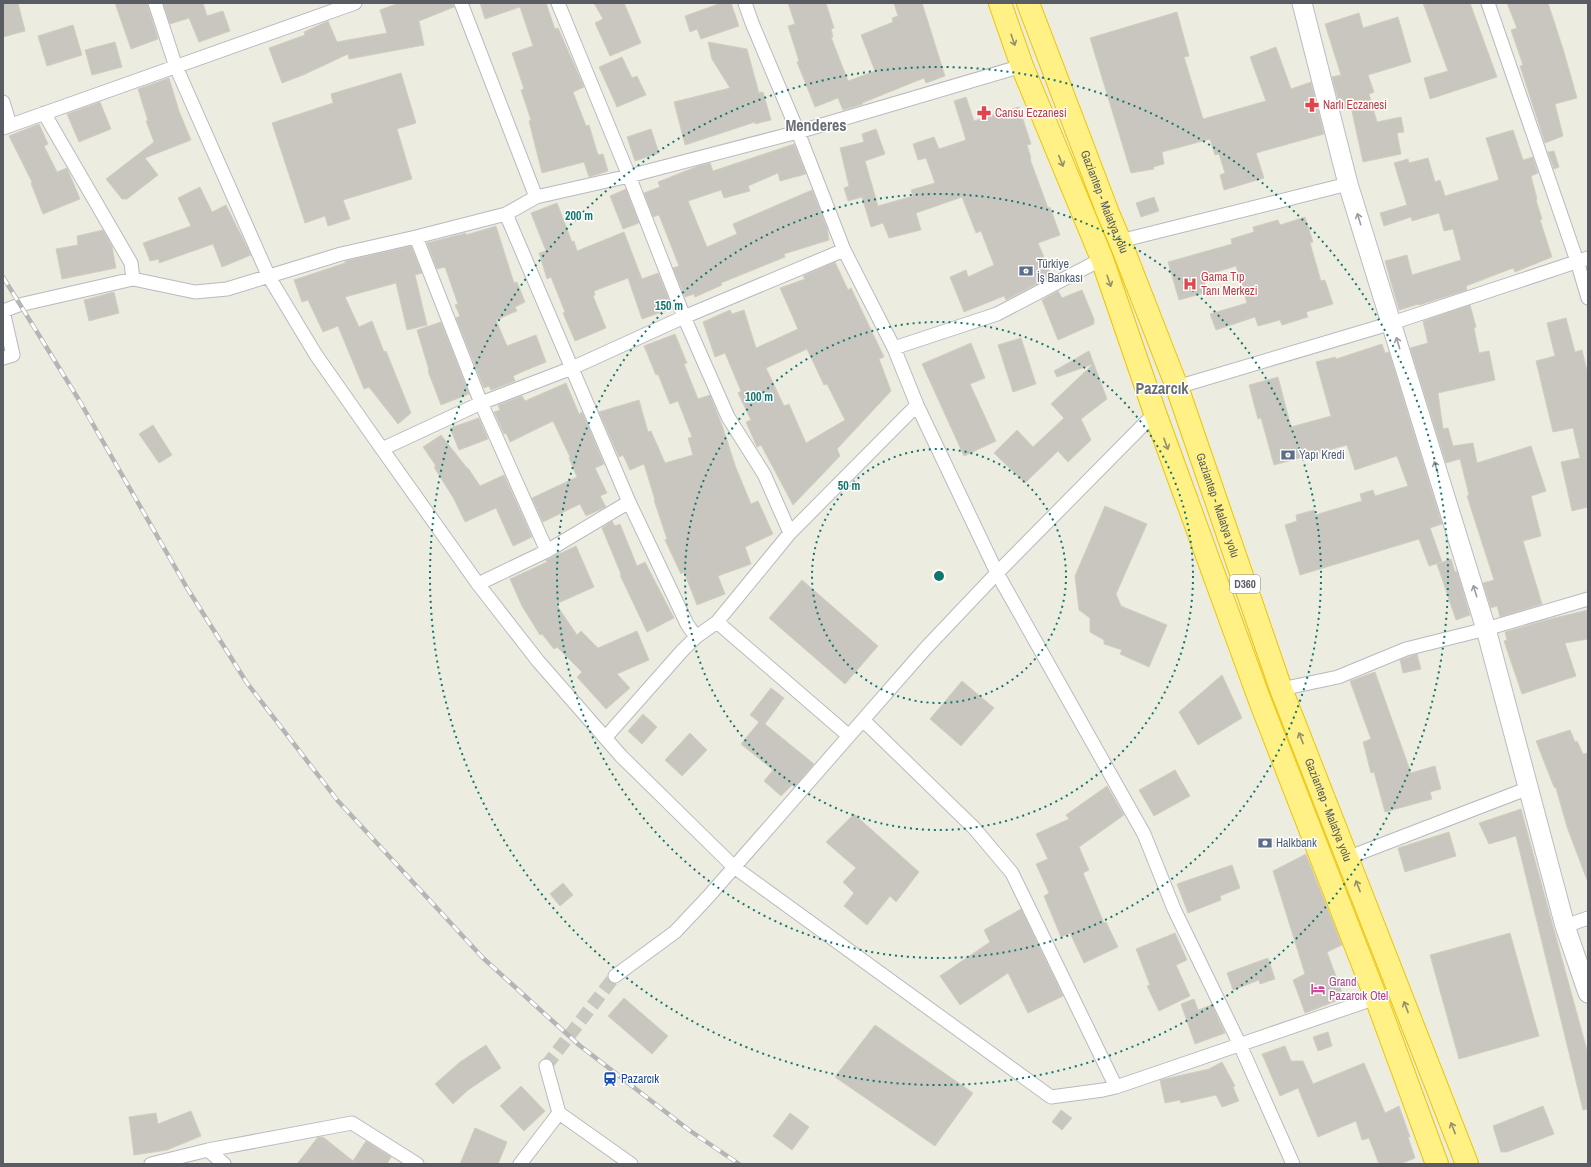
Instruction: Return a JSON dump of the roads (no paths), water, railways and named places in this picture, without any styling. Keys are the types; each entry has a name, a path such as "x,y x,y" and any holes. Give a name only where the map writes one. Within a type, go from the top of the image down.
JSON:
{"highway":[{"name":"Gaziantep - Malatya yolu","path":"1000,3 1022,66 1102,259 1155,413 1260,700 1376,998 1437,1164"},
{"name":"Gaziantep - Malatya yolu","path":"1028,3 1108,213 1177,387 1281,689 1467,1164"}],"street":[{"path":"155,3 176,67 269,277 316,355 478,584 538,661 605,738 734,867 1051,1097 1116,1087 1376,998"},
{"path":"3,102 7,126 354,3"},
{"path":"461,3 536,197"},
{"path":"558,3 629,176 684,317 728,417 764,474 790,533"},
{"path":"746,3 752,23 798,132 844,250 894,348 917,405 997,573 1144,834 1174,909 1240,1045 1293,1164"},
{"path":"1302,3 1348,184 1486,628 1565,926 1588,993"},
{"path":"1488,3 1583,259 1588,298"},
{"path":"3,358 13,355 3,311 19,305 133,279 195,292 227,289 341,254 506,214 536,197 629,176 798,132 1022,66"},
{"path":"44,113 131,263 133,279"},
{"path":"1120,241 1348,184"},
{"path":"506,214 629,502 687,624 696,637"},
{"path":"416,237 481,404 547,551"},
{"path":"382,449 481,404 572,368 684,317 844,250"},
{"path":"894,348 997,314 1102,259"},
{"path":"1177,387 1392,323 1583,259"},
{"path":"605,738 696,637 718,622 790,533 917,405"},
{"path":"615,976 675,932 864,720 925,649 997,573 1155,413"},
{"path":"478,584 547,551 629,502"},
{"path":"1281,689 1338,677 1406,649 1486,628 1588,598"},
{"path":"718,622 849,736"},
{"path":"864,720 974,828 1012,873 1116,1087"},
{"path":"1347,858 1529,788"},
{"path":"1565,926 1588,918"},
{"path":"546,1066 559,1113 631,1164"},
{"path":"520,1164 559,1113"},
{"path":"151,1164 208,1150 352,1123 417,1164"},
{"path":"208,1150 224,1164"}],"tunnel":[{"path":"546,1066 615,976"}],"railway":[{"path":"3,277 79,400 187,588 247,683 338,801 483,958 579,1045 689,1130 739,1164"}],"place":[{"name":"Narlı Eczanesi","path":"1312,105"},
{"name":"Cansu Eczanesi","path":"984,113"},
{"name":"Türkiye İş Bankası","path":"1026,271"},
{"name":"Gama Tıp Tanı Merkezi","path":"1190,284"},
{"name":"Yapı Kredi","path":"1288,455"},
{"name":"Halkbank","path":"1265,843"},
{"name":"Grand Pazarcık Otel","path":"1318,989"},
{"name":"Pazarcık","path":"610,1079"}],"district":[{"name":"Menderes","path":"816,125"},
{"name":"Pazarcık","path":"1162,388"}]}
